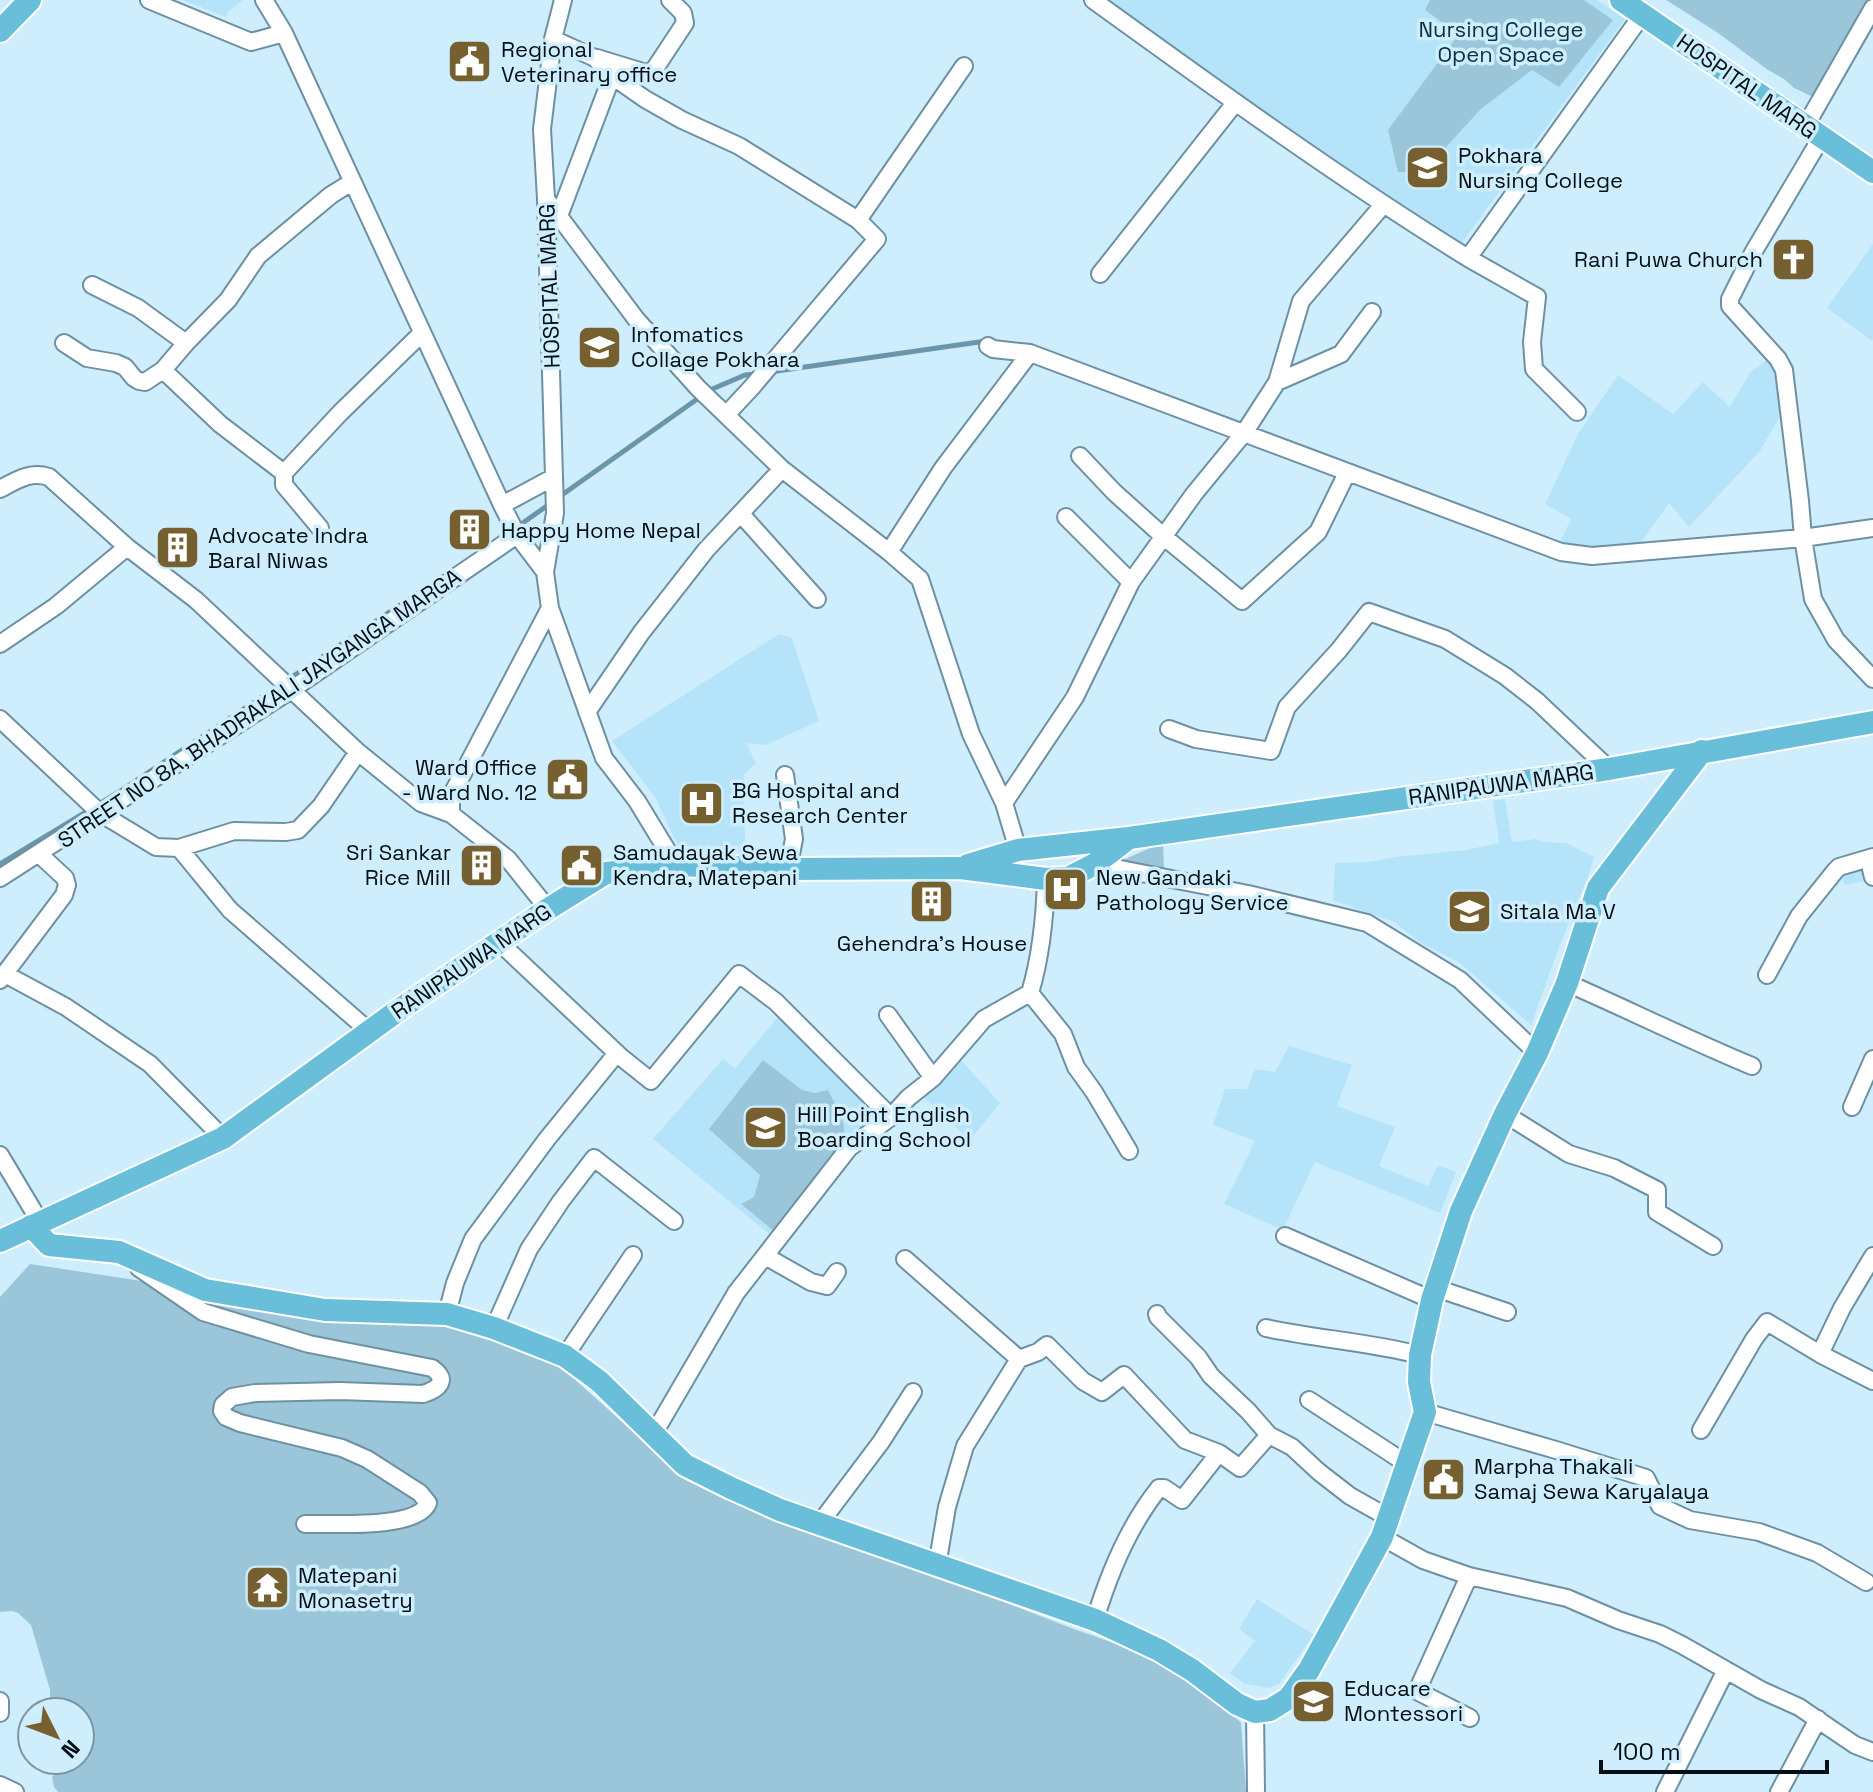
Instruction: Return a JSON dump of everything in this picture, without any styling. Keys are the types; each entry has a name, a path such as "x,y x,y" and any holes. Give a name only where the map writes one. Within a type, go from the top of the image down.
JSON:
{"main road":[{"path":"0,31 30,0"},
{"name":"HOSPITAL MARG","path":"1621,0 1873,172"},
{"name":"RANIPAUWA MARG","path":"0,1241 223,1138 369,1031 606,873 676,865 788,869 960,868 1018,850 1129,838 1609,769 1873,722"},
{"path":"36,1224 49,1245 119,1252 205,1290 325,1310 447,1314 494,1328 565,1356 599,1381 685,1465 780,1510 1095,1620 1159,1650 1237,1704 1255,1712 1270,1710 1289,1698 1303,1680 1386,1527 1425,1412 1419,1382 1420,1355 1434,1294 1461,1211 1567,983 1598,888 1702,751"},
{"path":"960,868 1046,879 1068,878 1095,864 1129,838"}],"street":[{"path":"149,0 251,42 284,33"},
{"path":"264,0 284,33 502,505 517,535 545,572 550,608 604,758 637,801 676,865"},
{"name":"HOSPITAL MARG","path":"545,572 555,513 542,129 553,39 563,0"},
{"path":"553,39 595,58 646,73 654,70 685,23 683,13 670,0"},
{"path":"1093,0 1383,205 1537,297 1532,342 1534,369 1577,412"},
{"path":"1873,8 1730,299 1730,306 1778,359 1784,370 1813,599 1836,640 1873,679"},
{"path":"1468,258 1642,15"},
{"path":"595,58 612,76 645,99 739,146 858,220 877,239 726,415"},
{"path":"858,220 964,66"},
{"path":"559,216 612,76"},
{"path":"1100,274 1235,103"},
{"path":"64,343 87,358 125,367 139,381 145,382 163,370 228,300 258,256 331,195 352,182"},
{"path":"546,199 636,319 726,415 782,469 920,579 971,734 1004,803 1018,850"},
{"path":"1004,803 1075,697 1131,582 1194,494 1244,433 1277,382 1301,301 1383,205"},
{"path":"92,285 138,308 186,343"},
{"path":"1277,382 1341,354 1372,312"},
{"path":"320,528 284,485 284,473 422,333"},
{"path":"988,346 1030,353 1561,552 1592,556 1803,538 1873,528"},
{"path":"889,552 943,468 1030,353"},
{"path":"163,370 220,424 284,473"},
{"path":"1080,456 1163,536 1242,601 1318,532 1347,473"},
{"path":"587,712 641,633 706,550 782,469"},
{"path":"0,489 26,475 38,473 49,477 127,547 196,600 358,752 421,803 451,814 508,859 548,909"},
{"path":"502,505 554,477"},
{"path":"741,514 817,599"},
{"path":"1066,517 1131,582"},
{"name":"STREET NO 8A, BHADRAKALI JAYGANGA MARGA","path":"0,878 291,690 517,535"},
{"path":"0,644 56,606 127,547"},
{"path":"451,814 451,796 550,608"},
{"path":"1169,729 1196,739 1271,751 1287,707 1369,612 1445,639 1505,676 1537,701 1609,769"},
{"path":"2,725 100,813 156,847 179,848 234,831 298,830 321,806 358,752"},
{"path":"785,775 794,839 788,869"},
{"path":"179,848 230,910 369,1031"},
{"path":"39,854 65,878 67,885 64,895 2,977 66,1007 150,1064 223,1138"},
{"path":"1767,975 1799,916 1835,871 1873,857"},
{"path":"1095,864 1248,894 1367,923 1460,980 1537,1053"},
{"path":"1873,864 1873,877"},
{"path":"653,1435 736,1293 849,1148 891,1117 933,1078 984,1019 1030,993 1037,972 1046,879"},
{"path":"499,942 651,1081 739,974 776,1002 891,1117"},
{"path":"1567,983 1752,1066"},
{"path":"1030,993 1063,1034 1076,1067 1129,1151"},
{"path":"888,1015 933,1078"},
{"path":"447,1314 455,1283 473,1239 547,1139 617,1053"},
{"path":"1852,1107 1873,1059"},
{"path":"1505,1114 1569,1154 1614,1168 1657,1190 1657,1212 1713,1246"},
{"path":"0,1155 36,1224"},
{"path":"494,1328 529,1249 594,1158 674,1221"},
{"path":"1285,1236 1434,1294 1507,1312"},
{"path":"119,1252 203,1312 309,1344 432,1368 440,1376 438,1387 423,1394 340,1391 255,1393 232,1397 223,1405 222,1411 226,1417 240,1423 342,1448 367,1459 420,1493 428,1503 421,1513 384,1523 305,1524"},
{"path":"565,1356 633,1255"},
{"path":"765,1256 811,1282 827,1286 837,1272"},
{"path":"1820,1354 1842,1308 1873,1256"},
{"path":"905,1259 1019,1359"},
{"path":"1157,1314 1198,1357 1211,1376 1269,1435 1292,1447 1423,1560 1469,1576 1567,1598 1660,1634 1761,1690 1799,1707 1855,1745 1873,1752"},
{"path":"1701,1430 1767,1322 1873,1381"},
{"path":"1266,1328 1420,1355"},
{"path":"937,1566 947,1507 965,1446 1019,1359 1047,1345 1083,1381 1102,1392 1124,1375 1185,1440 1219,1453 1240,1468 1269,1435"},
{"path":"820,1523 881,1442 913,1392"},
{"path":"1309,1400 1407,1464"},
{"path":"1425,1412 1646,1478 1660,1506 1690,1520 1759,1532 1817,1553 1866,1582"},
{"path":"1095,1620 1106,1584 1133,1525 1149,1501 1159,1488 1182,1500 1219,1453"},
{"path":"1469,1576 1417,1691 1470,1718"},
{"path":"1665,1792 1726,1670"},
{"path":"0,1701 0,1713"},
{"path":"1255,1712 1256,1792"},
{"path":"1779,1792 1818,1719"},
{"path":"0,1785 15,1792"}],"shaded area":[{"path":"183,0 243,0 226,17"},
{"name":"Pokhara Nursing College","path":"1099,0 1597,0 1625,19 1459,247"},
{"path":"1873,244 1873,339 1872,341 1827,308"},
{"path":"1770,358 1779,375 1784,409 1760,451 1689,527 1669,503 1632,555 1595,557 1560,542 1571,519 1545,504 1578,434 1618,375 1673,414 1703,382 1730,407 1751,371"},
{"path":"779,634 792,638 819,721 766,745 746,743 756,763 744,774 745,851 684,859 655,797 612,741"},
{"name":"Sitala Ma V","path":"1505,799 1512,842 1536,839 1566,843 1594,857 1531,1025 1460,963 1421,943 1394,922 1333,900 1335,863 1368,862 1499,843 1493,801"},
{"path":"1861,867 1864,881 1844,885 1841,871"},
{"name":"Hill Point English Boarding School","path":"779,1016 885,1114 773,1237 653,1139 723,1059 735,1068"},
{"path":"1289,1046 1352,1065 1337,1106 1395,1127 1379,1166 1428,1186 1438,1165 1456,1172 1440,1213 1315,1162 1283,1230 1224,1204 1255,1141 1213,1125 1225,1089 1247,1089 1255,1069 1275,1072"},
{"path":"959,1058 1000,1103 970,1140 922,1096"},
{"path":"1257,1599 1314,1635 1279,1684 1269,1688 1245,1684 1230,1673 1255,1641 1239,1629"}],"green space":[{"name":"Nursing College Open Space","path":"1430,0 1584,0 1613,20 1559,87 1532,70 1481,109 1422,173 1398,172 1388,130 1459,34 1425,10"},
{"path":"1666,0 1873,0 1873,7 1813,97 1794,88"},
{"path":"1163,842 1164,868 1121,861"},
{"path":"763,1060 802,1090 815,1093 828,1090 844,1125 844,1137 834,1158 774,1231 741,1204 754,1197 760,1175 709,1129"},
{"path":"30,1264 333,1310 442,1317 543,1351 678,1472 709,1489 754,1511 1151,1656 1219,1699 1241,1723 1246,1792 58,1792 53,1776 96,1776 96,1696 50,1696 31,1625 18,1613 0,1612 0,1297"}],"waterway":[{"path":"770,372 986,341"},
{"path":"559,497 710,390 745,375 756,374"},
{"path":"517,527 551,503"},
{"path":"0,864 119,792 442,577"}],"place":[{"name":"Regional Veterinary office","path":"470,62"},
{"name":"Pokhara Nursing College","path":"1427,168"},
{"name":"Rani Puwa Church","path":"1794,259"},
{"name":"Infomatics Collage Pokhara","path":"600,347"},
{"name":"Happy Home Nepal","path":"470,530"},
{"name":"Advocate Indra Baral Niwas","path":"177,548"},
{"name":"Ward Office - Ward No. 12","path":"568,780"},
{"name":"BG Hospital and Research Center","path":"701,803"},
{"name":"Sri Sankar Rice Mill","path":"482,865"},
{"name":"Samudayak Sewa Kendra, Matepani","path":"582,865"},
{"name":"New Gandaki Pathology Service","path":"1065,890"},
{"name":"Gehendra's House","path":"932,902"},
{"name":"Sitala Ma V","path":"1469,911"},
{"name":"Hill Point English Boarding School","path":"766,1127"},
{"name":"Marpha Thakali Samaj Sewa Karyalaya","path":"1443,1479"},
{"name":"Matepani Monasetry","path":"267,1588"},
{"name":"Educare Montessori","path":"1313,1701"}]}
